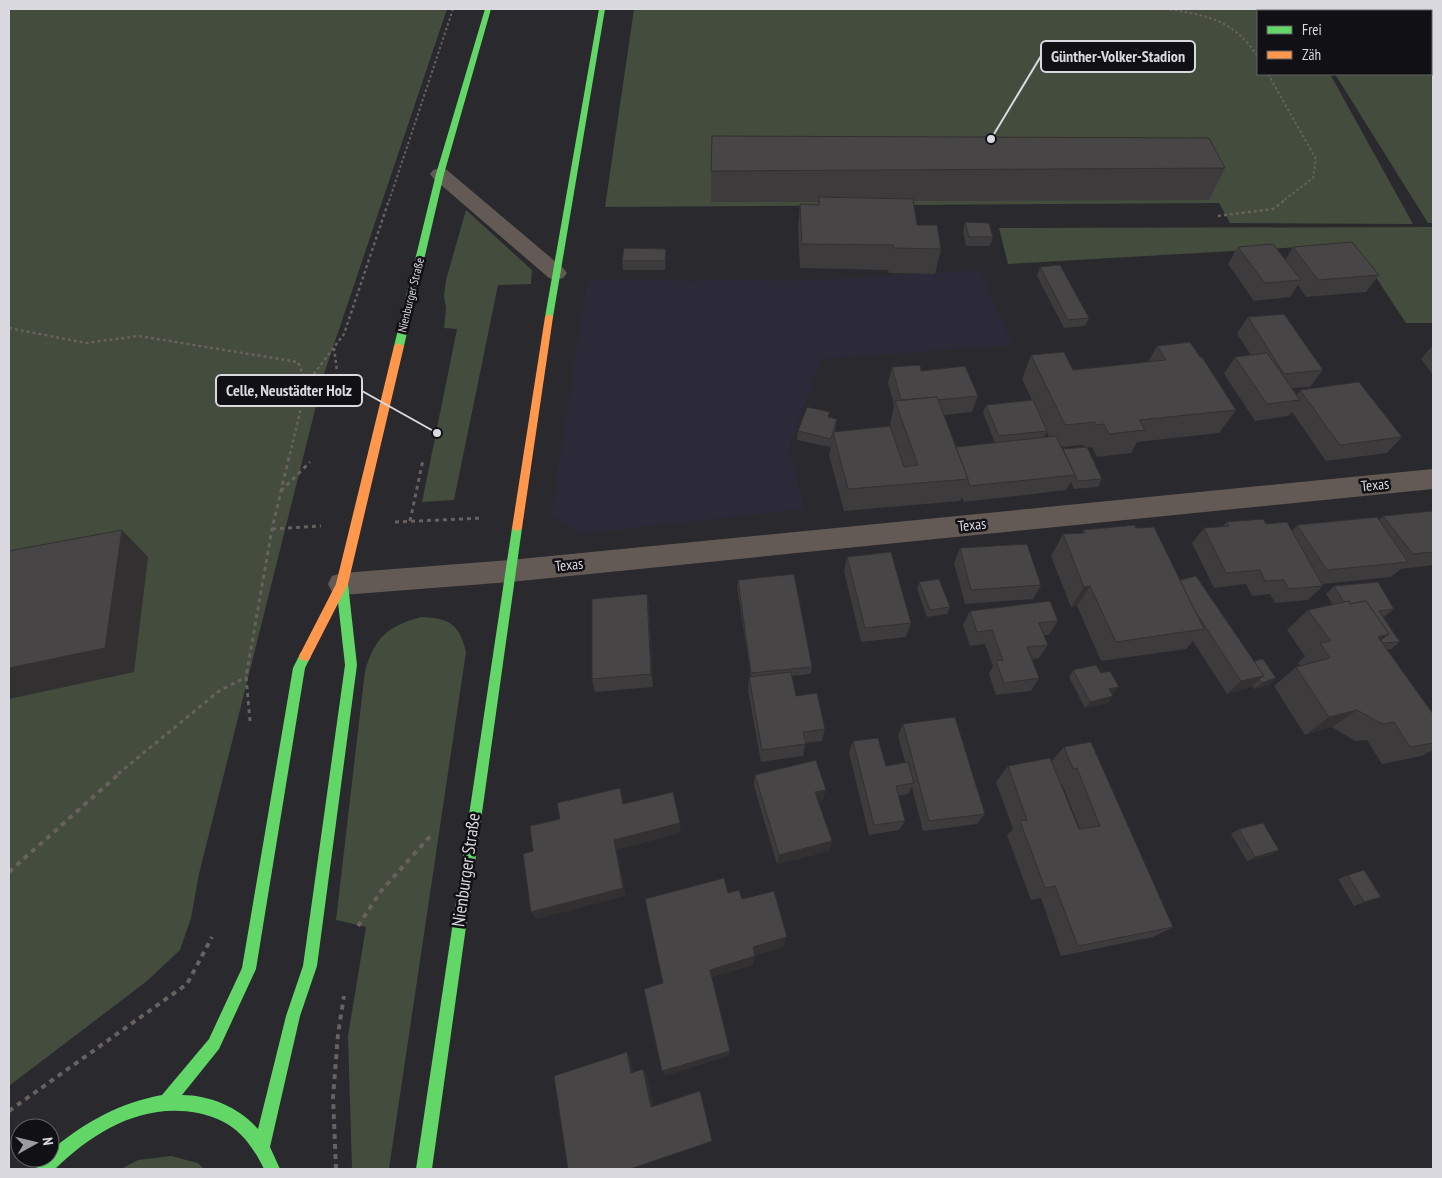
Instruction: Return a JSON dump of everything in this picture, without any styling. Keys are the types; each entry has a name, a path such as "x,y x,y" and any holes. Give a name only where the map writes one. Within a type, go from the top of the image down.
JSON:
{"main road":[{"name":"Nienburger Straße","path":"167,1101 214,1044 249,969 299,668 342,584 440,174 488,9"},
{"name":"Nienburger Straße","path":"424,1169 510,571 556,273 602,9"},
{"name":"Nienburger Straße","path":"262,1146 292,1016 310,966 351,665 342,584"},
{"path":"44,1169 88,1131 128,1110 167,1101 204,1104 237,1119 262,1146 272,1169"}],"street":[{"path":"440,174 556,273"},
{"name":"Texas","path":"510,571 1433,479"},
{"path":"342,584 510,571"}],"path":[{"path":"250,730 246,677 272,529 307,383 344,334 453,9"},
{"path":"1165,9 1198,14 1233,26 1249,41 1257,55"},
{"path":"1218,216 1273,208 1313,178 1316,159 1269,75"},
{"path":"9,328 86,343 139,336 251,353 298,362 307,383"},
{"path":"334,348 337,371"},
{"path":"423,460 410,521 519,516"},
{"path":"281,492 310,462"},
{"path":"9,872 107,782 219,691 246,677"},
{"path":"356,929 362,916 373,902 435,830"},
{"path":"9,1111 187,984 214,933"},
{"path":"336,1169 334,1097 338,1034 344,995"}],"shaded area":[{"path":"981,270 1012,345 822,359 789,448 804,509 580,534 551,516 587,280 803,281"}],"green space":[{"path":"9,9 447,9 324,374 199,874 191,918 180,950 147,981 9,1086"},
{"path":"634,9 1433,9 1433,223 1428,223 1336,75 1432,75 1432,10 1257,10 1257,75 1331,75 1413,224 1230,223 1219,203 605,207"},
{"path":"466,210 532,270 531,284 498,285 454,500 422,502 457,329 444,328 446,280"},
{"path":"1433,227 1433,323 1406,323 1354,244 1008,264 999,228"},
{"path":"421,617 439,619 452,624 460,635 466,652 389,1169 352,1169 348,1036 366,927 336,920 365,671 373,649 384,635 400,624"},
{"path":"171,1156 198,1163 204,1169 121,1169 138,1160"}],"building":[{"path":"712,136 1209,138 1225,168 711,171"},
{"path":"819,197 913,199 917,225 937,225 941,249 894,248 893,245 802,244 800,204 819,205"},
{"path":"965,222 989,223 993,237 969,237"},
{"path":"1352,242 1379,275 1318,280 1293,247"},
{"path":"1273,244 1301,280 1265,283 1238,247"},
{"path":"624,248 666,249 665,261 622,261"},
{"path":"1060,265 1089,318 1068,320 1040,267"},
{"path":"1284,314 1323,370 1284,374 1248,317"},
{"path":"1190,342 1200,357 1202,357 1236,410 1139,420 1145,430 1109,434 1104,424 1096,425 1095,422 1065,425 1031,355 1064,352 1073,370 1166,360 1157,346"},
{"path":"1267,353 1300,400 1267,404 1235,357"},
{"path":"920,365 921,371 965,366 978,396 938,400 937,397 901,400 892,367"},
{"path":"1359,382 1402,437 1340,445 1300,390"},
{"path":"937,397 968,479 848,489 833,432 890,426 904,467 918,465 895,401"},
{"path":"1033,400 1047,431 999,436 986,405"},
{"path":"807,407 830,412 828,417 837,419 831,439 798,431"},
{"path":"1056,436 1075,475 970,486 956,447"},
{"path":"1087,447 1102,479 1078,481 1063,449"},
{"path":"1433,511 1433,552 1413,554 1383,516"},
{"path":"1377,517 1408,562 1327,570 1297,525"},
{"path":"1263,519 1266,524 1287,522 1323,586 1289,589 1284,580 1265,581 1260,570 1226,573 1204,528 1229,526 1226,522"},
{"path":"1135,525 1136,528 1154,527 1204,629 1116,642 1090,586 1084,587 1063,534 1085,533 1083,530"},
{"path":"122,530 105,648 9,668 9,551"},
{"path":"1027,544 1041,585 971,590 960,548"},
{"path":"891,552 911,623 865,628 847,557"},
{"path":"794,574 812,667 751,673 738,580"},
{"path":"1196,576 1264,676 1241,681 1195,611 1180,580"},
{"path":"939,579 950,607 930,610 919,582"},
{"path":"1378,582 1394,609 1379,611 1400,642 1383,643 1381,640 1389,634 1366,601 1350,604 1349,601 1344,602 1334,586"},
{"path":"647,594 651,674 592,679 592,599"},
{"path":"1050,601 1058,621 1039,623 1048,645 1027,647 1039,678 1004,683 996,661 1003,660 992,630 977,632 970,611"},
{"path":"1349,601 1350,604 1366,601 1389,634 1378,637 1433,714 1433,743 1410,747 1394,722 1382,724 1357,710 1329,717 1296,667 1330,658 1320,643 1331,641 1308,610"},
{"path":"1263,659 1276,678 1262,683 1259,679 1264,676 1254,661"},
{"path":"1096,665 1101,673 1110,671 1119,687 1109,689 1113,696 1090,702 1073,670"},
{"path":"791,672 796,696 817,693 825,729 803,732 806,744 762,750 749,677"},
{"path":"955,717 985,814 929,821 903,724"},
{"path":"878,738 886,766 908,762 914,783 896,786 905,821 874,825 853,741"},
{"path":"1091,742 1173,927 1078,946 1055,886 1045,888 1020,821 1027,820 1008,766 1050,758 1079,829 1100,826 1077,768 1073,769 1064,747"},
{"path":"816,760 826,790 815,792 832,841 779,855 755,775"},
{"path":"620,788 623,804 673,792 680,823 614,840 623,888 531,912 523,854 533,851 530,826 560,819 557,803"},
{"path":"1263,823 1279,850 1255,857 1239,829"},
{"path":"1364,870 1381,897 1364,902 1348,875"},
{"path":"724,878 728,893 739,890 742,899 774,891 787,937 753,947 755,956 710,970 730,1051 662,1071 644,989 663,983 645,899"},
{"path":"627,1052 631,1073 643,1069 651,1107 700,1091 712,1141 630,1169 568,1169 554,1076"}],"traffic: fast":[{"path":"399,346 440,174 488,9"},
{"path":"549,317 602,9"},
{"path":"424,1169 517,528"},
{"path":"262,1146 293,1016 310,966 351,665 342,584"},
{"path":"167,1101 214,1044 249,969 299,668 305,656"},
{"path":"44,1169 79,1138 98,1125 119,1114 163,1103 187,1103 210,1108 234,1118 253,1136 272,1169"}],"traffic: slow":[{"path":"517,528 549,317"},
{"path":"305,656 342,584 399,346"}],"place":[{"name":"Günther-Volker-Stadion","path":"991,139"},
{"name":"Celle, Neustädter Holz","path":"437,433"}]}
